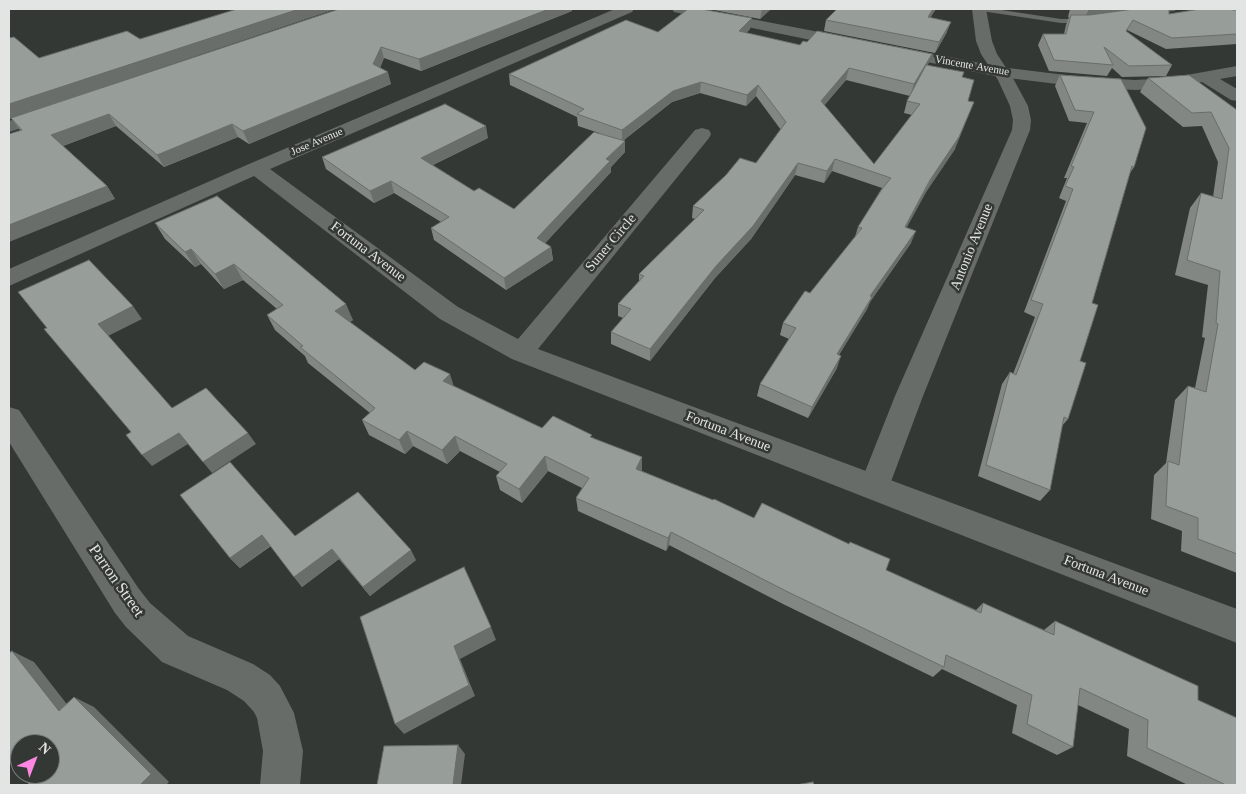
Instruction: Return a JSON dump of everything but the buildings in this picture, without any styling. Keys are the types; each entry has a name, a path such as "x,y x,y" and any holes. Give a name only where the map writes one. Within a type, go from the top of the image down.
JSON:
{"street":[{"name":"Jose Avenue","path":"9,278 256,168 627,9"},
{"name":"Vincente Avenue","path":"679,9 1000,72 1056,80 1135,85 1170,83 1237,70"},
{"name":"Antonio Avenue","path":"874,487 909,396 1022,130 1019,106 1013,91 989,54 984,41 980,9"},
{"path":"1205,77 1237,96"},
{"path":"9,127 62,109"},
{"name":"Suner Circle","path":"521,352 702,134"},
{"name":"Fortuna Avenue","path":"256,168 449,313 521,352 1237,626"},
{"name":"Parron Street","path":"9,418 127,601 138,615 175,649 240,677 257,688 267,699 275,713 283,751 280,785"}],"lane":[{"path":"980,9 1061,21 1094,20"},
{"path":"1144,13 1174,9"}]}
